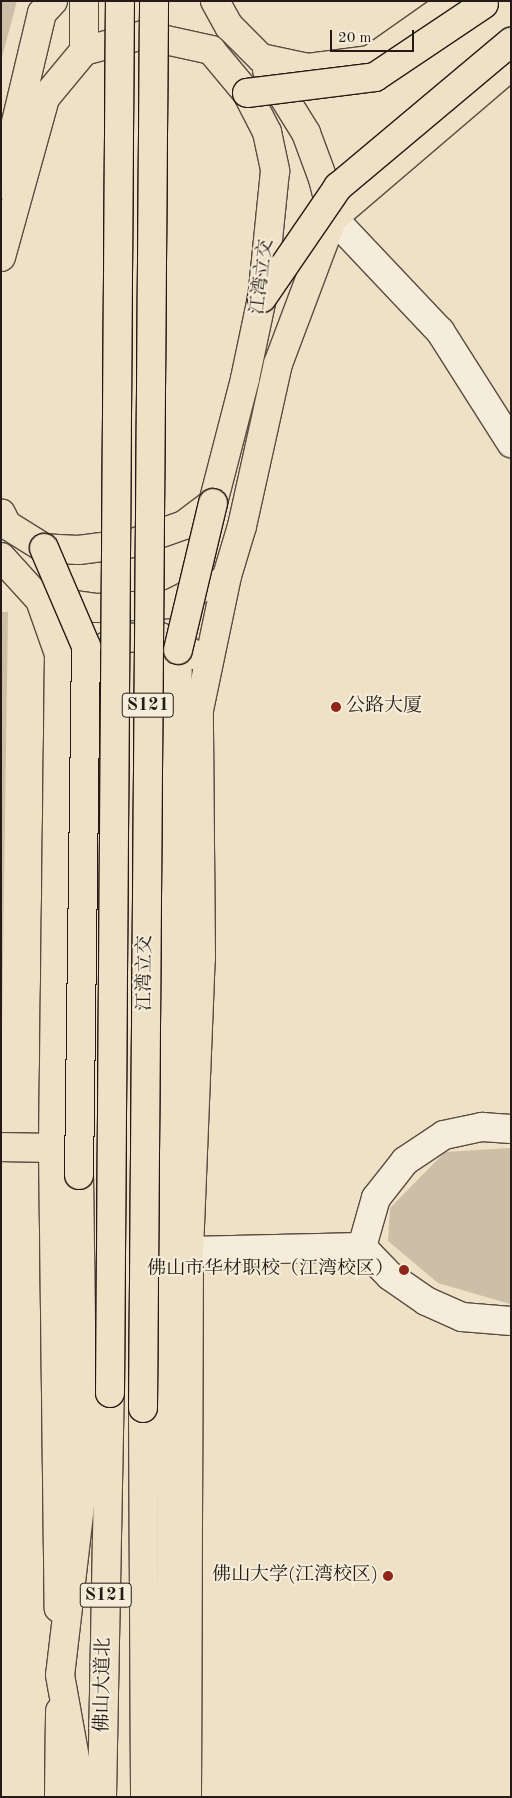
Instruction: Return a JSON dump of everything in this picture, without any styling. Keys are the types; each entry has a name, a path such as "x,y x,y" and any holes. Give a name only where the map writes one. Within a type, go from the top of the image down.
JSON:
{"main road":[{"path":"84,1 84,51"},
{"name":"佛山大道北","path":"102,1797 110,1393 120,1"},
{"name":"江湾立交","path":"145,1797 143,1408 154,1"},
{"path":"1,257 45,98 84,51 143,34 211,50 204,1"},
{"path":"215,1 229,26 261,58 306,133 323,179 333,218"},
{"path":"261,58 308,68 370,60 454,1"},
{"path":"247,92 375,77 486,3"},
{"path":"1,185 47,5"},
{"path":"262,298 338,187 511,42"},
{"name":"江湾立交","path":"178,650 245,379 262,298 275,171 267,132 247,92 211,50"},
{"path":"187,1797 189,1251 201,958 199,710 227,576 242,526 278,364 333,218 511,66"},
{"path":"3,520 44,548 78,550 133,543 184,524 213,503"},
{"path":"44,548 86,646 79,1175 82,1480 60,1675 82,1797"},
{"path":"4,563 40,600 59,654 53,1148 60,1675 59,1797"},
{"path":"40,600 97,608 170,604 227,576"},
{"path":"86,646 103,623 130,615 163,620 178,650 170,1168 172,1797"},
{"path":"58,670 123,638 160,637 210,662"},
{"path":"1,1147 53,1148"}],"street":[{"path":"333,218 440,331 511,443"},
{"path":"362,1247 376,1198 405,1161 444,1135 482,1127 511,1129"},
{"path":"189,1251 362,1247 390,1276 426,1301 462,1317 511,1321"}],"shaded area":[{"path":"1,1 17,1 1,61"},
{"path":"1,612 8,612 1,1096"},
{"path":"511,1148 510,1304 438,1283 388,1241 390,1208 445,1152"}],"place":[{"name":"公路大厦","path":"336,707"},
{"name":"佛山市华材职校（江湾校区）","path":"404,1270"},
{"name":"佛山大学(江湾校区)","path":"388,1576"}]}
